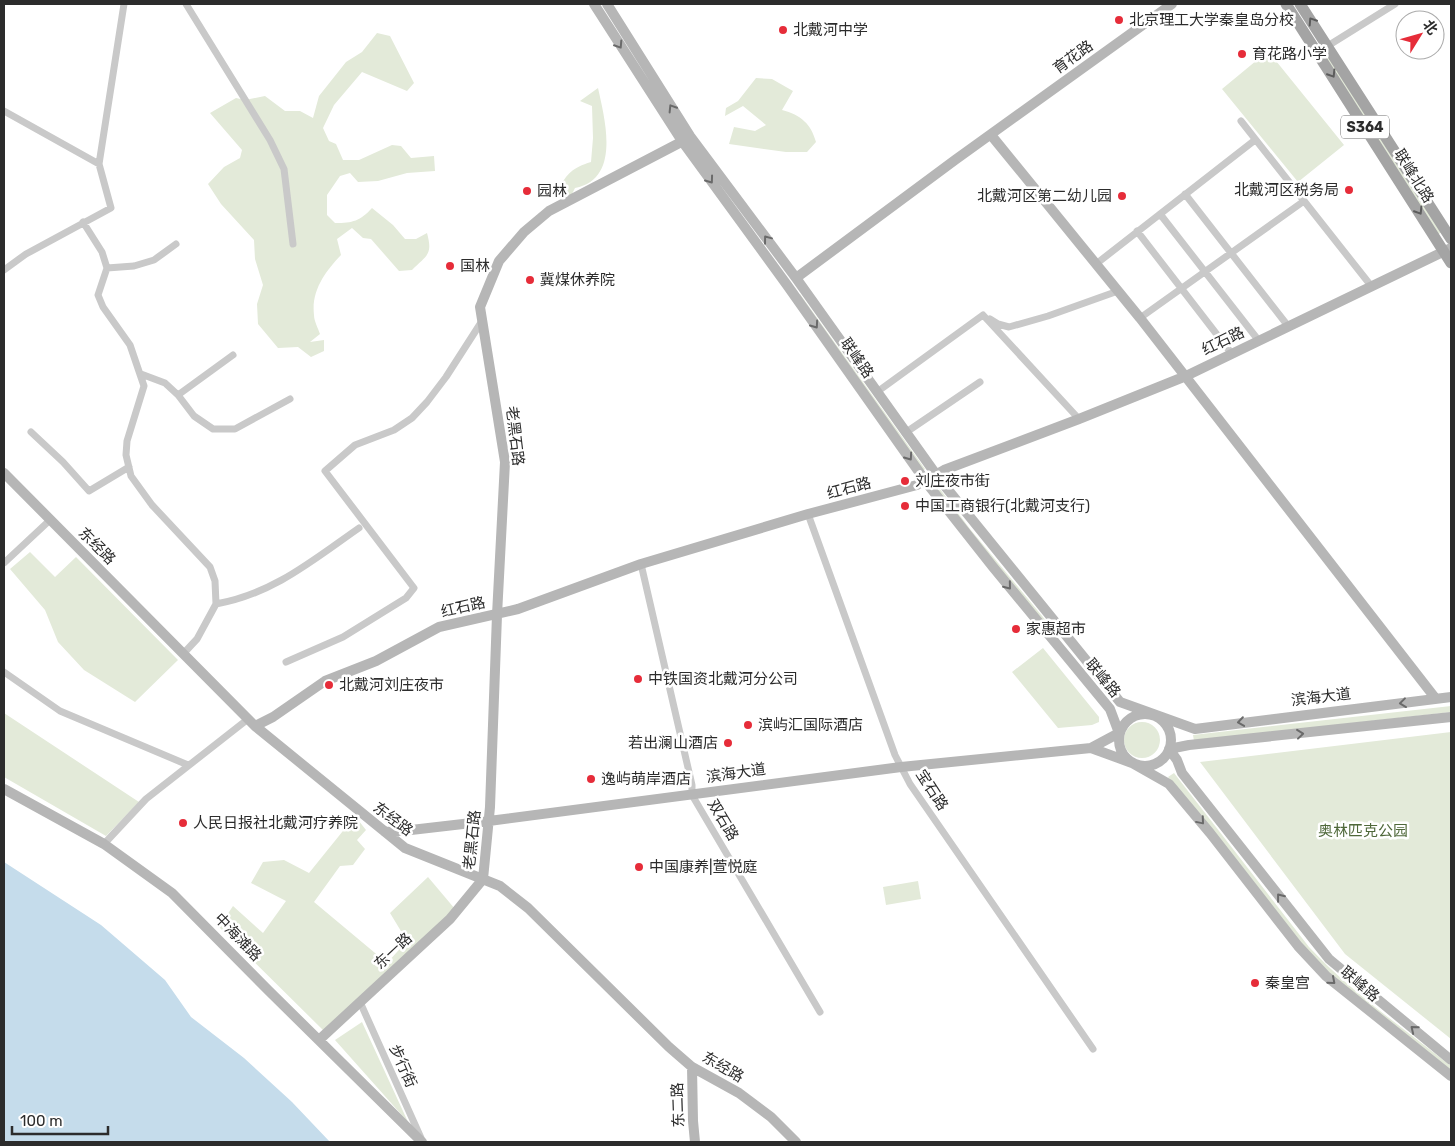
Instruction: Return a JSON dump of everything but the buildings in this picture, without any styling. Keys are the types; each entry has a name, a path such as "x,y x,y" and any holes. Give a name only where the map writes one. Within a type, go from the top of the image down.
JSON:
{"main road":[{"name":"联峰路","path":"594,4 787,285 925,481 1004,582 1110,709 1119,733"},
{"name":"联峰路","path":"607,4 686,139 796,278 936,475 1120,702 1152,714"},
{"name":"育花路","path":"796,278 955,160 1172,4"},
{"name":"联峰北路","path":"1286,4 1323,49 1448,227 1451,239"},
{"name":"联峰北路","path":"1300,4 1323,49 1448,249 1451,263"},
{"path":"991,135 1186,376 1436,699"},
{"name":"老黑石路","path":"483,879 489,821 505,462 480,307 500,261 524,232 549,210 686,139"},
{"name":"红石路","path":"251,723 273,717 325,681 376,661 439,627 518,609 641,564 808,514 917,485 944,470 1186,376 1448,249"},
{"name":"东经路","path":"4,473 251,723 404,848 500,886 528,908 669,1047 692,1067 739,1093 771,1117 796,1142"},
{"name":"滨海大道","path":"1152,714 1195,728 1451,697"},
{"path":"1091,748 1132,763 1141,766 1150,766 1158,763 1170,749 1171,741 1170,732 1160,718 1144,713 1135,715 1122,725 1118,742 1120,750 1125,758 1132,763"},
{"path":"1170,749 1189,745 1451,717"},
{"path":"1091,748 1119,733"},
{"name":"滨海大道","path":"386,832 489,821 630,801 692,795 901,767 1091,748"},
{"name":"联峰路","path":"1170,749 1182,773 1329,959 1451,1060"},
{"name":"联峰路","path":"1132,763 1169,784 1210,833 1298,946 1326,976 1451,1076"},
{"name":"中海滩路","path":"4,789 104,844 172,893 422,1142"},
{"name":"东一路","path":"319,1040 450,918 483,879"},
{"name":"东二路","path":"692,1067 695,1142"}],"street":[{"path":"4,270 26,254 111,208 99,164 124,4"},
{"path":"186,4 270,140 284,169 293,244"},
{"path":"1323,49 1395,4"},
{"path":"4,111 99,164"},
{"path":"1241,121 1372,287"},
{"path":"1096,264 1255,140"},
{"path":"1185,194 1288,326"},
{"path":"1140,318 1304,201"},
{"path":"1160,214 1259,341"},
{"path":"84,222 102,252 107,268 98,295 103,308 130,345 144,386 127,441 126,455 131,476 152,505 210,567 215,581 216,604 197,639 183,654"},
{"path":"1137,232 1232,354"},
{"path":"107,268 134,266 154,260 176,244"},
{"path":"787,285 796,278"},
{"path":"983,316 998,324 1009,326 1048,316 1118,291"},
{"path":"877,392 983,316"},
{"path":"983,316 1079,419"},
{"path":"286,662 343,637 406,598 414,588 325,471 355,445 394,430 412,418 446,377 482,321"},
{"path":"178,395 234,356"},
{"path":"140,374 165,384 178,395 194,416 213,429 235,429 290,399"},
{"path":"905,433 980,382"},
{"path":"31,432 63,462 89,491 129,467"},
{"name":"宝石路","path":"808,514 895,755 910,784 1093,1049"},
{"path":"4,563 50,520"},
{"path":"216,604 233,601 256,593 294,575 359,528"},
{"name":"双石路","path":"641,564 692,785 692,795 820,1012"},
{"path":"4,672 60,711 188,765"},
{"path":"104,844 146,799 188,765 251,723"},
{"name":"步行街","path":"360,1002 422,1142"}],"green space":[{"path":"377,33 390,36 414,83 407,91 362,72 334,105 323,128 329,141 336,144 343,160 359,160 392,145 401,146 411,158 434,156 435,171 407,173 378,181 358,182 350,173 340,176 327,195 327,215 335,223 347,222 364,216 372,208 393,225 405,239 416,239 427,233 429,250 425,258 412,270 399,271 371,239 363,238 352,228 337,239 341,255 321,282 315,297 315,320 320,334 310,342 324,340 324,351 311,357 298,347 278,348 258,324 257,304 263,285 255,259 254,240 221,204 208,184 224,167 240,158 242,150 210,113 236,98 245,100 265,96 285,111 300,111 313,118 319,96 346,62 362,52"},
{"path":"1268,51 1344,145 1298,182 1222,89"},
{"path":"1328,53 1442,232 1437,235 1323,56"},
{"path":"756,78 772,79 793,91 782,110 800,118 811,130 816,142 807,152 786,152 729,144 734,127 755,131 766,125 743,106 725,116 726,108 738,101"},
{"path":"598,88 606,131 604,161 599,173 589,182 575,188 571,196 561,199 558,189 568,175 579,166 591,162 593,138 592,106 580,101"},
{"path":"800,294 925,469 923,471 798,296"},
{"path":"940,489 970,529 1052,628 1049,631 938,491"},
{"path":"30,552 55,577 76,557 178,660 135,702 84,670 58,642 45,610 10,569"},
{"path":"1043,648 1099,717 1099,722 1092,725 1058,728 1012,672"},
{"path":"1451,706 1451,712 1194,741 1193,735"},
{"path":"4,713 139,802 106,836 4,777"},
{"path":"1142,722 1149,723 1155,727 1159,733 1159,747 1155,753 1149,757 1142,758 1135,757 1129,753 1125,747 1124,740 1125,733 1129,727 1135,723"},
{"name":"奥林匹克公园","path":"1451,732 1451,1039 1345,954 1200,762"},
{"path":"1174,773 1309,947 1342,979 1451,1066 1451,1072 1344,987 1308,952 1217,835 1168,777"},
{"path":"355,816 366,830 357,840 365,849 353,865 340,866 314,902 387,963 407,941 390,913 428,877 455,909 327,1034 219,927 233,906 263,933 286,901 251,883 263,862 284,860 309,873"},
{"path":"918,881 921,899 886,905 883,887"},
{"path":"362,1022 408,1122 335,1040"}],"water":[{"path":"4,862 101,925 165,980 191,1017 244,1058 292,1102 330,1142 4,1142"}],"place":[{"name":"北京理工大学秦皇岛分校","path":"1119,20"},
{"name":"北戴河中学","path":"783,30"},
{"name":"育花路小学","path":"1242,54"},
{"name":"北戴河区税务局","path":"1349,190"},
{"name":"园林","path":"527,191"},
{"name":"北戴河区第二幼儿园","path":"1122,196"},
{"name":"国林","path":"450,266"},
{"name":"冀煤休养院","path":"530,280"},
{"name":"刘庄夜市街","path":"905,481"},
{"name":"中国工商银行(北戴河支行)","path":"905,506"},
{"name":"家惠超市","path":"1016,629"},
{"name":"中铁国资北戴河分公司","path":"638,679"},
{"name":"北戴河刘庄夜市","path":"329,685"},
{"name":"滨屿汇国际酒店","path":"748,725"},
{"name":"若出澜山酒店","path":"728,743"},
{"name":"逸屿萌岸酒店","path":"591,779"},
{"name":"人民日报社北戴河疗养院","path":"183,823"},
{"name":"中国康养|萱悦庭","path":"639,867"},
{"name":"秦皇宫","path":"1255,983"}]}
